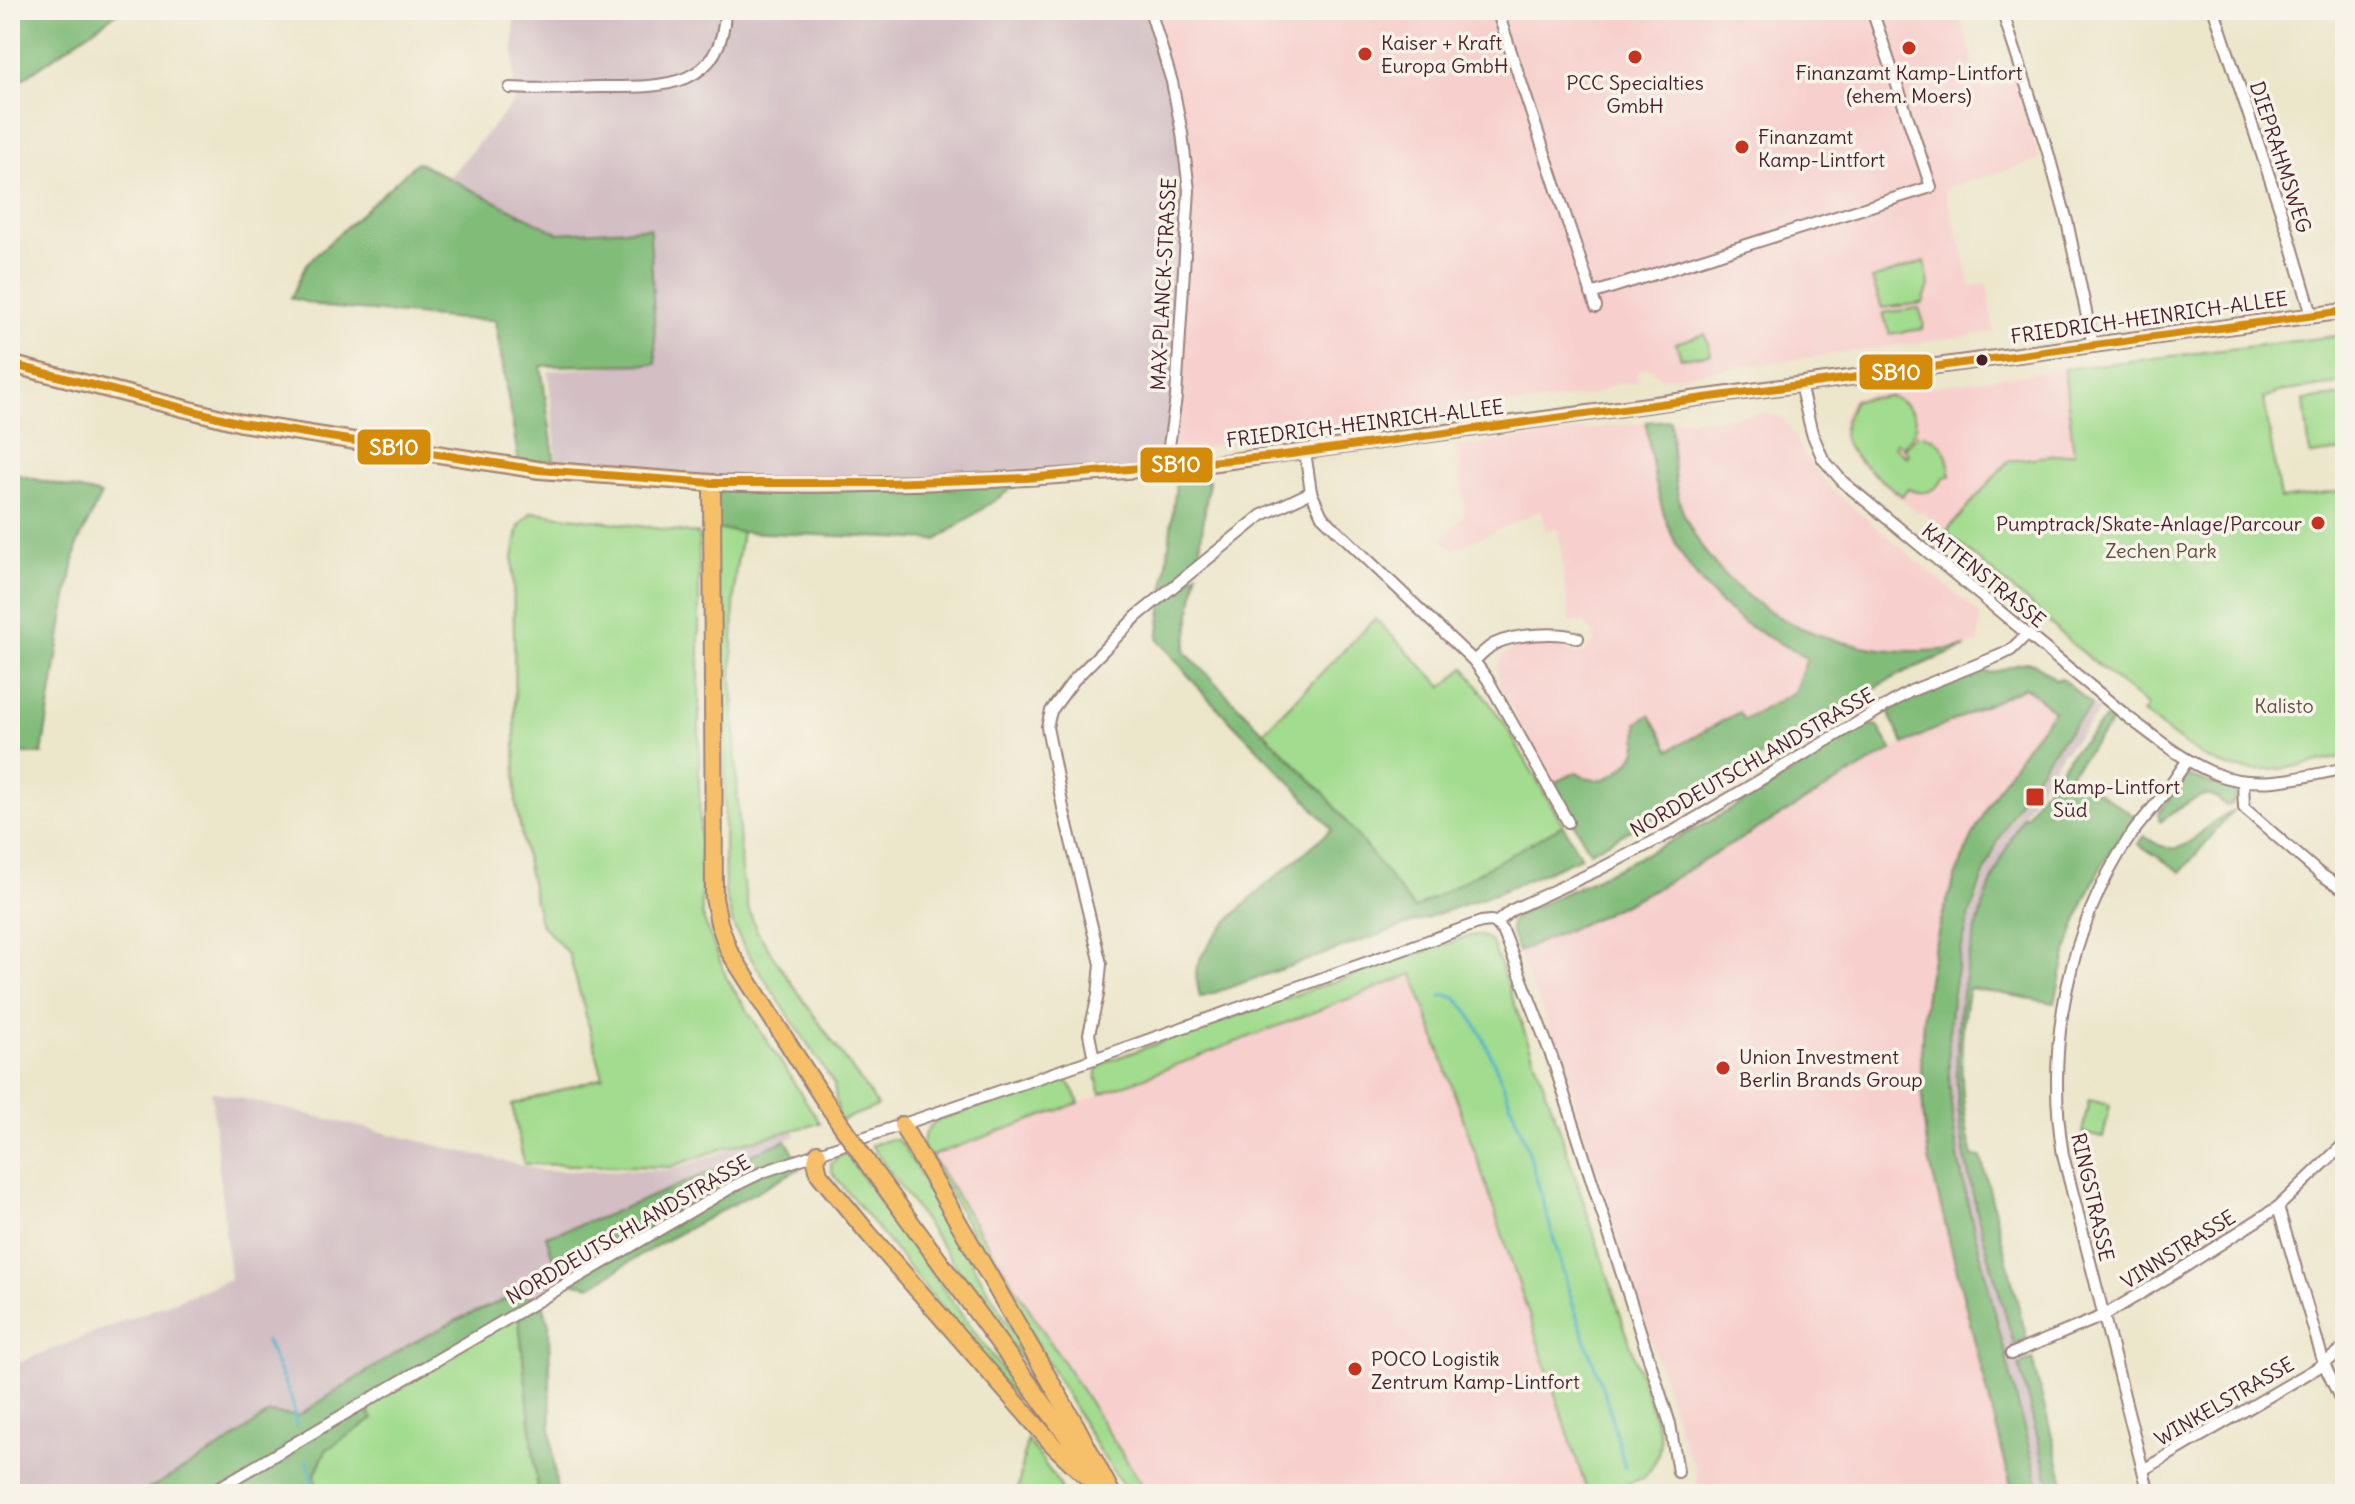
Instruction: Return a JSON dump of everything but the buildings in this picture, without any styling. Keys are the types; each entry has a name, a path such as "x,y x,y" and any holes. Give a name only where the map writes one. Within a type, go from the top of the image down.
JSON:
{"main road":[{"name":"FRIEDRICH-HEINRICH-ALLEE","path":"10,364 241,423 539,470 712,483 885,483 1027,478 1305,452 2345,311"},
{"path":"712,483 714,898 729,951 871,1168 1109,1494"},
{"path":"902,1125 1075,1424 1109,1494"},
{"path":"818,1153 819,1174 868,1233 1054,1446 1109,1494"}],"street":[{"path":"510,88 651,87 688,79 708,65 720,44 725,10"},
{"name":"MAX-PLANCK-STRASSE","path":"1150,10 1172,82 1189,190 1176,397 1166,467"},
{"path":"1497,10 1596,307"},
{"path":"1591,294 1931,187 1872,10"},
{"path":"2002,10 2051,164 2077,265 2093,345"},
{"name":"DIEPRAHMSWEG","path":"2214,10 2312,315"},
{"name":"KATTENSTRASSE","path":"1800,385 1805,410 1823,459 1843,482 2128,717 2188,760"},
{"path":"1305,452 1311,492 1322,516 1474,661 1488,680 1568,822"},
{"path":"1094,1059 1089,1034 1101,964 1047,727 1051,711 1074,680 1137,616 1262,515 1311,492"},
{"path":"1474,661 1487,649 1505,640 1563,633 1578,638"},
{"name":"NORDDEUTSCHLANDSTRASSE","path":"208,1494 734,1186 763,1172 1468,927 1486,921 1496,923 1512,910 1674,831 1911,691 2011,650 2027,634"},
{"path":"2188,760 2218,775 2243,781 2278,780 2345,768"},
{"name":"RINGSTRASSE","path":"2149,1494 2059,1132 2058,1056 2064,1005 2076,951 2098,894 2130,836 2188,760"},
{"path":"2243,781 2244,808 2320,874 2345,890"},
{"path":"1496,923 1504,933 1553,1060 1670,1424 1678,1472"},
{"name":"VINNSTRASSE","path":"2011,1354 2103,1316 2278,1207 2345,1143"},
{"path":"2278,1207 2324,1364 2345,1409"},
{"name":"WINKELSTRASSE","path":"2143,1470 2324,1364 2345,1347"}],"shaded area":[{"path":"514,10 1150,10 1172,82 1189,190 1166,467 885,483 558,472 548,371 654,363 652,231 556,233 449,177 514,102"},
{"path":"1139,10 1958,10 1983,91 2016,81 2039,160 1944,189 1970,287 1987,283 1994,332 1661,378 1650,367 1636,371 1639,382 1612,385 1598,394 1213,445 1166,467"},
{"path":"2064,369 2074,453 2008,461 1946,532 1854,460 1841,438 1842,418 1852,397"},
{"path":"1763,413 1778,416 1787,423 1805,457 1830,488 1980,614 1979,643 1952,649 1902,651 1837,642 1818,636 1767,610 1719,569 1707,555 1684,515 1678,493 1670,420"},
{"path":"1646,422 1658,499 1674,541 1691,568 1706,588 1766,636 1808,659 1795,692 1744,720 1739,712 1670,750 1651,715 1638,723 1636,749 1631,761 1619,770 1600,780 1592,780 1577,772 1552,784 1499,685 1497,668 1502,657 1518,647 1548,643 1577,654 1584,653 1593,644 1594,634 1585,622 1570,622 1558,529 1545,531 1542,510 1453,550 1441,539 1465,515 1457,447"},
{"path":"2026,686 2054,711 2005,776 1967,845 1934,945 1921,1040 1922,1103 1929,1159 2013,1494 1688,1494 1697,1482 1696,1467 1686,1451 1560,1054 1518,952 1662,885 1892,750"},
{"path":"2092,705 2100,711 2063,751 2012,835 1973,937 1956,1038 1956,1065 1969,1174 2052,1494 2041,1494 1961,1175 1951,1107 1949,1041 1959,963 1990,863 2006,828 2041,768"},
{"path":"1413,974 1588,1494 1148,1494 930,1156 1079,1103"},
{"path":"211,1091 544,1171 670,1170 792,1128 796,1136 600,1218 546,1236 566,1281 539,1299 516,1295 463,1317 408,1345 298,1416 268,1413 224,1446 140,1494 10,1494 10,1366 230,1279"}],"green space":[{"path":"10,10 121,10 14,85 10,80"},
{"path":"417,162 558,233 650,228 656,364 541,366 556,471 520,469 495,320 325,307 291,298 306,264"},
{"path":"1925,261 1929,285 1923,303 1882,308 1872,279"},
{"path":"1919,308 1924,323 1922,329 1890,334 1883,313"},
{"path":"1705,334 1711,354 1681,358 1676,343"},
{"name":"Zechen Park","path":"2345,335 2345,383 2278,392 2264,399 2280,499 2345,491 2345,756 2277,769 2242,770 2226,766 2192,750 2143,713 2148,706 2079,650 1946,532 2008,461 2074,453 2064,369"},
{"path":"2345,395 2345,451 2310,455 2304,400"},
{"path":"1890,396 1910,409 1916,425 1914,433 1902,447 1896,442 1894,446 1907,457 1909,454 1904,449 1917,435 1926,436 1939,442 1946,453 1951,476 1945,477 1929,491 1908,489 1902,496 1860,461 1847,445 1844,427 1854,400"},
{"path":"1670,420 1675,482 1685,517 1707,554 1734,585 1766,609 1803,628 1842,642 1883,649 1924,651 1966,647 1906,671 1860,696 1706,790 1590,852 1552,784 1577,772 1601,780 1620,771 1636,750 1637,723 1650,715 1670,750 1739,712 1744,720 1794,692 1807,659 1743,622 1699,580 1683,557 1662,508 1646,422"},
{"path":"10,473 101,495 77,545 42,754 10,754"},
{"path":"1027,478 937,540 712,529 712,483"},
{"path":"1209,480 1198,562 1164,589 1176,483"},
{"path":"532,512 699,534 702,915 727,979 820,1123 724,1148 670,1167 524,1164 512,1105 603,1077 569,954 540,923 516,803 513,558 519,526"},
{"path":"712,528 742,532 735,575 732,677 741,872 748,908 757,931 785,974 878,1106 839,1121 834,1084 745,949 733,925 725,893 726,716"},
{"path":"1197,573 1185,652 1324,793 1414,909 1563,825 1581,857 1497,893 1200,998 1197,967 1219,932 1256,894 1332,829 1203,693 1158,639 1163,601"},
{"path":"1375,619 1443,687 1465,668 1505,725 1563,825 1414,909 1324,794 1262,733"},
{"path":"2026,662 2035,664 2057,680 2061,678 2092,705 2060,742 2020,800 1984,874 1960,953 1953,993 1949,1074 1956,1147 1966,1194 2041,1494 2013,1494 1929,1159 1922,1098 1922,1037 1928,978 1941,921 1960,865 1985,812 2017,760 2054,711 2025,687 1904,744 1890,712 1895,704 1983,668 1990,673"},
{"path":"2107,717 2113,721 2070,773 2137,818 2107,857 2083,904 2066,955 2055,1003 1969,988 1965,1008 1962,1073 1965,1117 1973,1157 1981,1157 2027,1340 2014,1345 1978,1216 1962,1138 1957,1054 1966,972 1988,892 2023,815 2026,816 2070,755"},
{"path":"1864,724 1878,726 1892,750 1662,885 1518,952 1510,929 1515,916 1703,825 1779,782 1854,727"},
{"path":"2187,776 2233,790 2236,795 2234,801 2226,806 2214,796 2204,796 2184,805 2160,822 2158,814"},
{"path":"2232,812 2181,872 2138,844 2145,836 2159,845 2181,847"},
{"path":"1479,935 1493,945 1558,1124 1659,1432 1657,1457 1643,1478 1598,1494 1588,1494 1413,974 1101,1094 1097,1081 1098,1069 1105,1062 1300,993"},
{"path":"1057,1080 1069,1084 1079,1103 931,1156 1148,1494 1129,1494 1098,1449 922,1146 927,1131 938,1120"},
{"path":"2089,1100 2110,1105 2103,1138 2082,1133"},
{"path":"891,1139 902,1144 1046,1388 1043,1390 871,1145"},
{"path":"786,1140 802,1167 661,1243 591,1286 566,1281 546,1236 600,1218"},
{"path":"845,1153 1020,1395 1016,1399 836,1178 831,1164"},
{"path":"516,1295 541,1297 549,1324 551,1430 557,1494 538,1494 518,1312 363,1404 373,1419 326,1450 315,1474 319,1494 140,1494 224,1446 269,1413 298,1416 408,1345"},
{"path":"518,1313 538,1494 319,1494 315,1474 326,1450 373,1419 363,1403"},
{"path":"2032,1359 2067,1494 2052,1494 2019,1365"},
{"path":"1027,1439 1061,1487 1060,1494 1017,1494"}],"waterway":[{"path":"1441,996 1456,998 1467,1010 1482,1035 1503,1084 1528,1150 1625,1468"},
{"path":"266,1341 292,1400 296,1426"},
{"path":"306,1459 315,1494"}],"transit line":[{"name":"SB10","path":"10,364 241,423 539,470 712,483 885,483 1027,478 1276,456 2345,311"}],"place":[{"name":"Finanzamt Kamp-Lintfort (ehem. Moers)","path":"1909,48"},
{"name":"Kaiser + Kraft Europa GmbH","path":"1365,54"},
{"name":"PCC Specialties GmbH","path":"1635,57"},
{"name":"Finanzamt Kamp-Lintfort","path":"1742,147"},
{"name":"Pumptrack/Skate-Anlage/Parcour","path":"2318,523"},
{"name":"Kamp-Lintfort Süd","path":"2035,797"},
{"name":"Union Investment Berlin Brands Group","path":"1723,1068"},
{"name":"POCO Logistik Zentrum Kamp-Lintfort","path":"1355,1369"}],"park label":[{"name":"Kalisto","path":"2284,705"}]}
